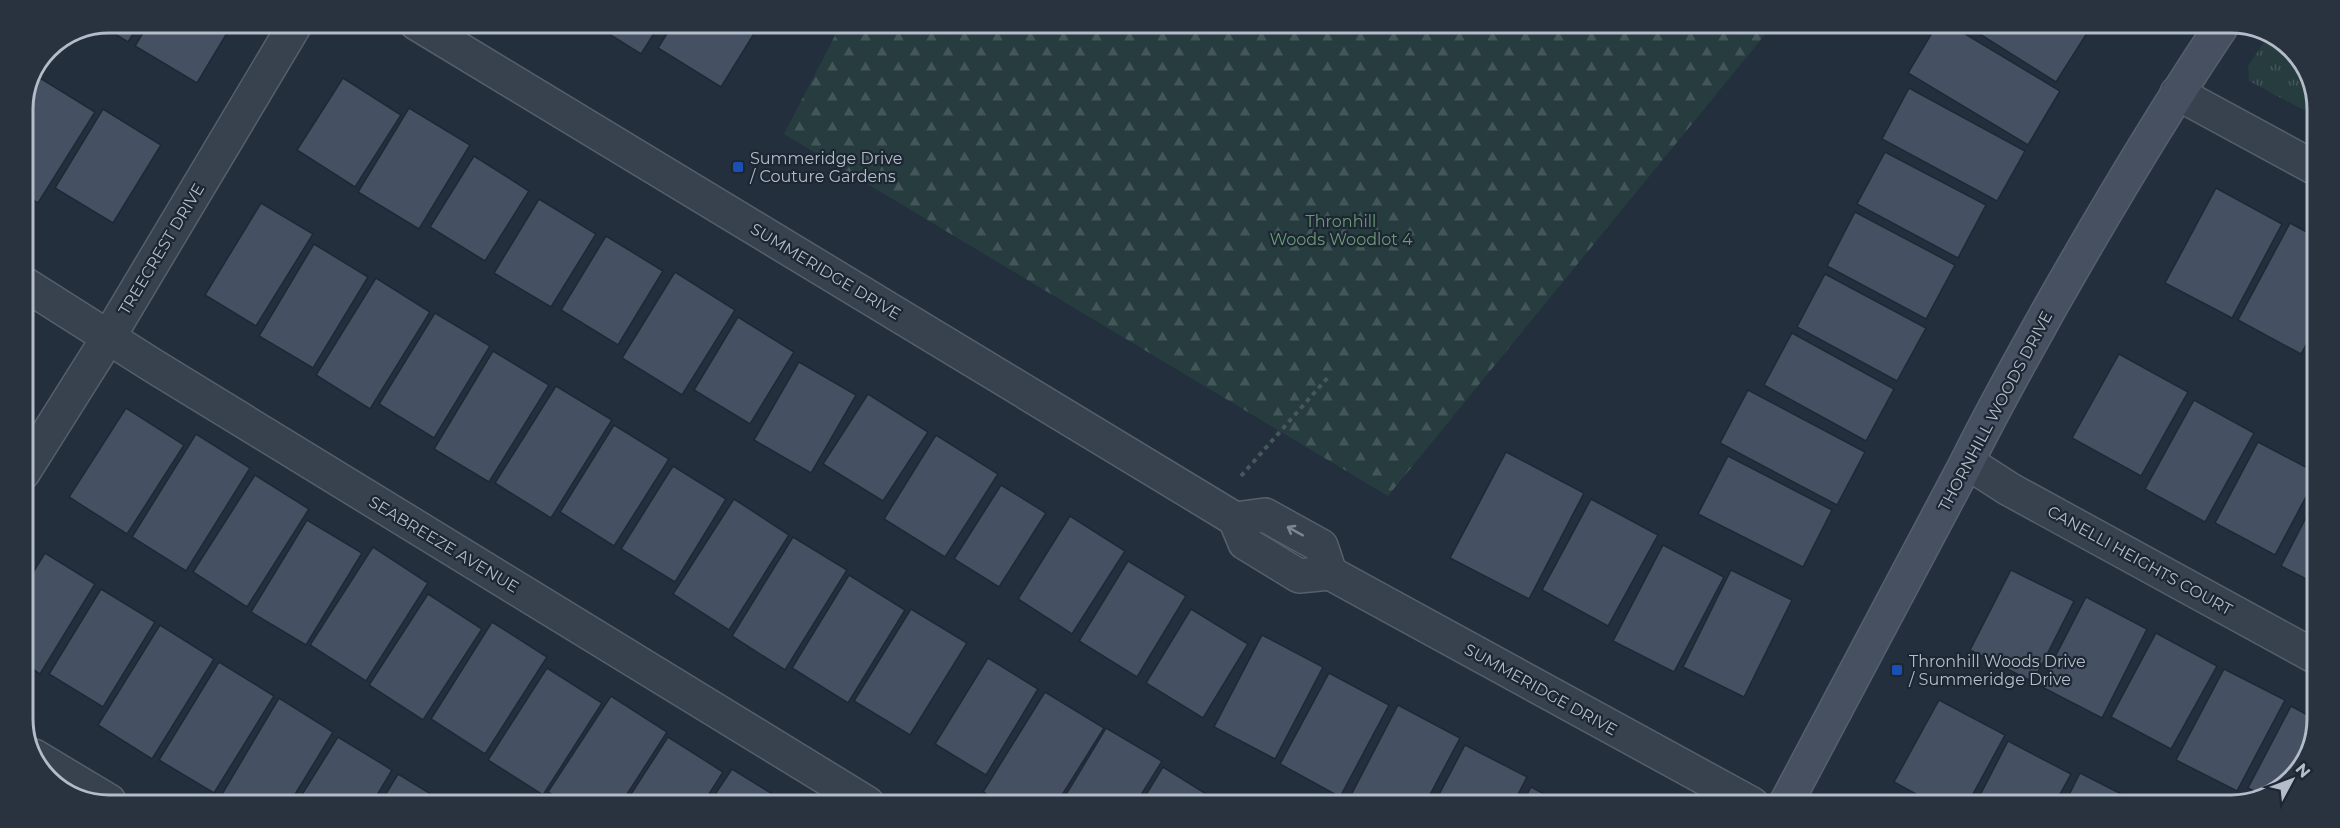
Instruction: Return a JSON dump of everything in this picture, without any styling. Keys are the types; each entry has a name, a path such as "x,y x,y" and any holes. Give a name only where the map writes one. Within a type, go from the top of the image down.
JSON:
{"street":[{"name":"TREECREST DRIVE","path":"33,457 108,338 290,33"},
{"name":"SUMMERIDGE DRIVE","path":"433,33 1235,519 1245,543 1299,576 1330,573 1736,795"},
{"name":"THORNHILL WOODS DRIVE","path":"1790,795 1986,423 2113,195 2217,33"},
{"path":"2177,93 2307,164"},
{"name":"SEABREEZE AVENUE","path":"33,289 108,338 854,795"},
{"name":"CANELLI HEIGHTS COURT","path":"1967,462 2009,489 2307,652"},
{"path":"49,765 96,793"}],"path":[{"path":"1241,476 1330,375"}],"green space":[{"name":"Thronhill Woods Woodlot 4","path":"836,33 1766,33 1388,496 784,134"},
{"path":"2265,41 2285,55 2303,85 2307,112 2249,81 2248,66"}],"building":[{"path":"113,33 134,33 128,42"},
{"path":"143,33 227,33 197,83 135,46"},
{"path":"607,33 654,33 641,54"},
{"path":"667,33 754,33 721,87 658,48"},
{"path":"1932,33 1964,33 2060,91 2028,145 1908,73"},
{"path":"1978,33 2087,33 2056,82"},
{"path":"40,78 95,112 38,203 33,200 33,109 34,94"},
{"path":"343,78 401,115 355,187 297,150"},
{"path":"1909,88 2025,151 1997,201 1882,139"},
{"path":"409,108 470,145 419,229 358,192"},
{"path":"103,109 161,145 113,223 55,188"},
{"path":"1885,152 1986,205 1958,258 1857,204"},
{"path":"474,156 529,191 485,261 430,227"},
{"path":"2216,188 2282,224 2232,318 2165,283"},
{"path":"539,199 596,234 551,307 494,273"},
{"path":"261,203 313,234 256,326 205,295"},
{"path":"1855,212 1955,265 1926,319 1827,266"},
{"path":"2290,223 2307,232 2307,343 2301,354 2238,320"},
{"path":"606,236 663,271 618,345 561,310"},
{"path":"314,244 368,277 313,368 259,336"},
{"path":"675,272 735,310 682,395 622,358"},
{"path":"1825,274 1926,328 1897,381 1797,327"},
{"path":"376,278 430,312 370,409 316,375"},
{"path":"435,313 490,346 434,438 379,404"},
{"path":"738,317 794,352 750,424 694,390"},
{"path":"1792,333 1894,389 1866,441 1764,385"},
{"path":"493,351 549,385 489,482 434,449"},
{"path":"2119,354 2188,392 2141,476 2072,438"},
{"path":"799,362 856,395 811,473 754,440"},
{"path":"556,386 612,420 551,518 495,483"},
{"path":"1748,390 1865,452 1837,505 1720,443"},
{"path":"868,394 928,432 883,501 823,464"},
{"path":"2194,400 2254,433 2205,522 2145,489"},
{"path":"126,408 184,445 127,534 69,497"},
{"path":"614,425 669,459 614,546 560,512"},
{"path":"196,434 250,468 186,571 132,537"},
{"path":"936,435 998,474 945,557 884,519"},
{"path":"2258,442 2307,468 2307,495 2275,555 2215,523"},
{"path":"1506,452 1584,493 1529,599 1450,558"},
{"path":"1728,456 1832,510 1803,567 1698,514"},
{"path":"673,466 726,499 675,582 621,549"},
{"path":"255,475 309,509 247,607 193,572"},
{"path":"1001,485 1046,513 999,587 954,559"},
{"path":"734,499 789,535 729,630 673,594"},
{"path":"1591,499 1658,535 1608,626 1542,590"},
{"path":"1070,516 1125,551 1072,634 1018,599"},
{"path":"2307,516 2307,579 2281,566"},
{"path":"307,520 362,553 306,645 251,612"},
{"path":"793,537 847,570 785,670 732,636"},
{"path":"1663,545 1724,577 1674,672 1613,641"},
{"path":"373,547 428,583 366,681 310,645"},
{"path":"45,553 95,584 40,674 33,669 33,573"},
{"path":"1128,561 1186,596 1137,677 1079,641"},
{"path":"1731,570 1792,600 1744,697 1683,667"},
{"path":"2011,570 2074,601 2033,682 1970,650"},
{"path":"849,575 905,610 848,703 792,668"},
{"path":"101,589 155,622 103,707 49,674"},
{"path":"428,594 482,629 423,720 369,685"},
{"path":"2086,597 2147,629 2102,718 2040,686"},
{"path":"911,609 967,643 910,735 854,701"},
{"path":"1191,609 1248,644 1203,718 1146,683"},
{"path":"492,622 547,657 485,754 431,719"},
{"path":"160,625 214,659 152,759 98,725"},
{"path":"2156,633 2217,666 2171,749 2111,717"},
{"path":"1262,635 1323,667 1275,759 1214,727"},
{"path":"988,658 1038,689 986,775 935,744"},
{"path":"219,662 274,696 214,793 159,760"},
{"path":"547,668 602,703 543,795 488,760"},
{"path":"2224,669 2285,700 2237,791 2176,760"},
{"path":"1329,673 1389,705 1341,795 1336,795 1280,764"},
{"path":"1045,692 1104,728 1062,795 988,795 983,792"},
{"path":"611,696 667,732 626,795 553,795 548,792"},
{"path":"279,698 333,732 295,795 222,795"},
{"path":"1939,700 2005,735 1972,795 1918,795 1894,782"},
{"path":"1398,705 1460,738 1430,795 1351,795"},
{"path":"2291,706 2307,715 2300,750 2268,750"},
{"path":"1106,728 1162,761 1141,795 1066,795"},
{"path":"338,737 392,770 377,795 302,795"},
{"path":"668,737 723,772 708,795 631,795"},
{"path":"2008,741 2071,774 2059,795 1980,795"},
{"path":"1465,745 1527,777 1518,795 1439,795"},
{"path":"2262,761 2262,788 2254,791 2248,788"},
{"path":"1163,767 1208,795 1146,795"},
{"path":"732,769 774,795 715,795"},
{"path":"2080,773 2123,795 2069,795"},
{"path":"398,774 432,795 385,795"},
{"path":"1531,787 1546,795 1527,795"}],"place":[{"name":"Summeridge Drive / Couture Gardens","path":"738,167"},
{"name":"Thronhill Woods Drive / Summeridge Drive","path":"1897,670"}]}
